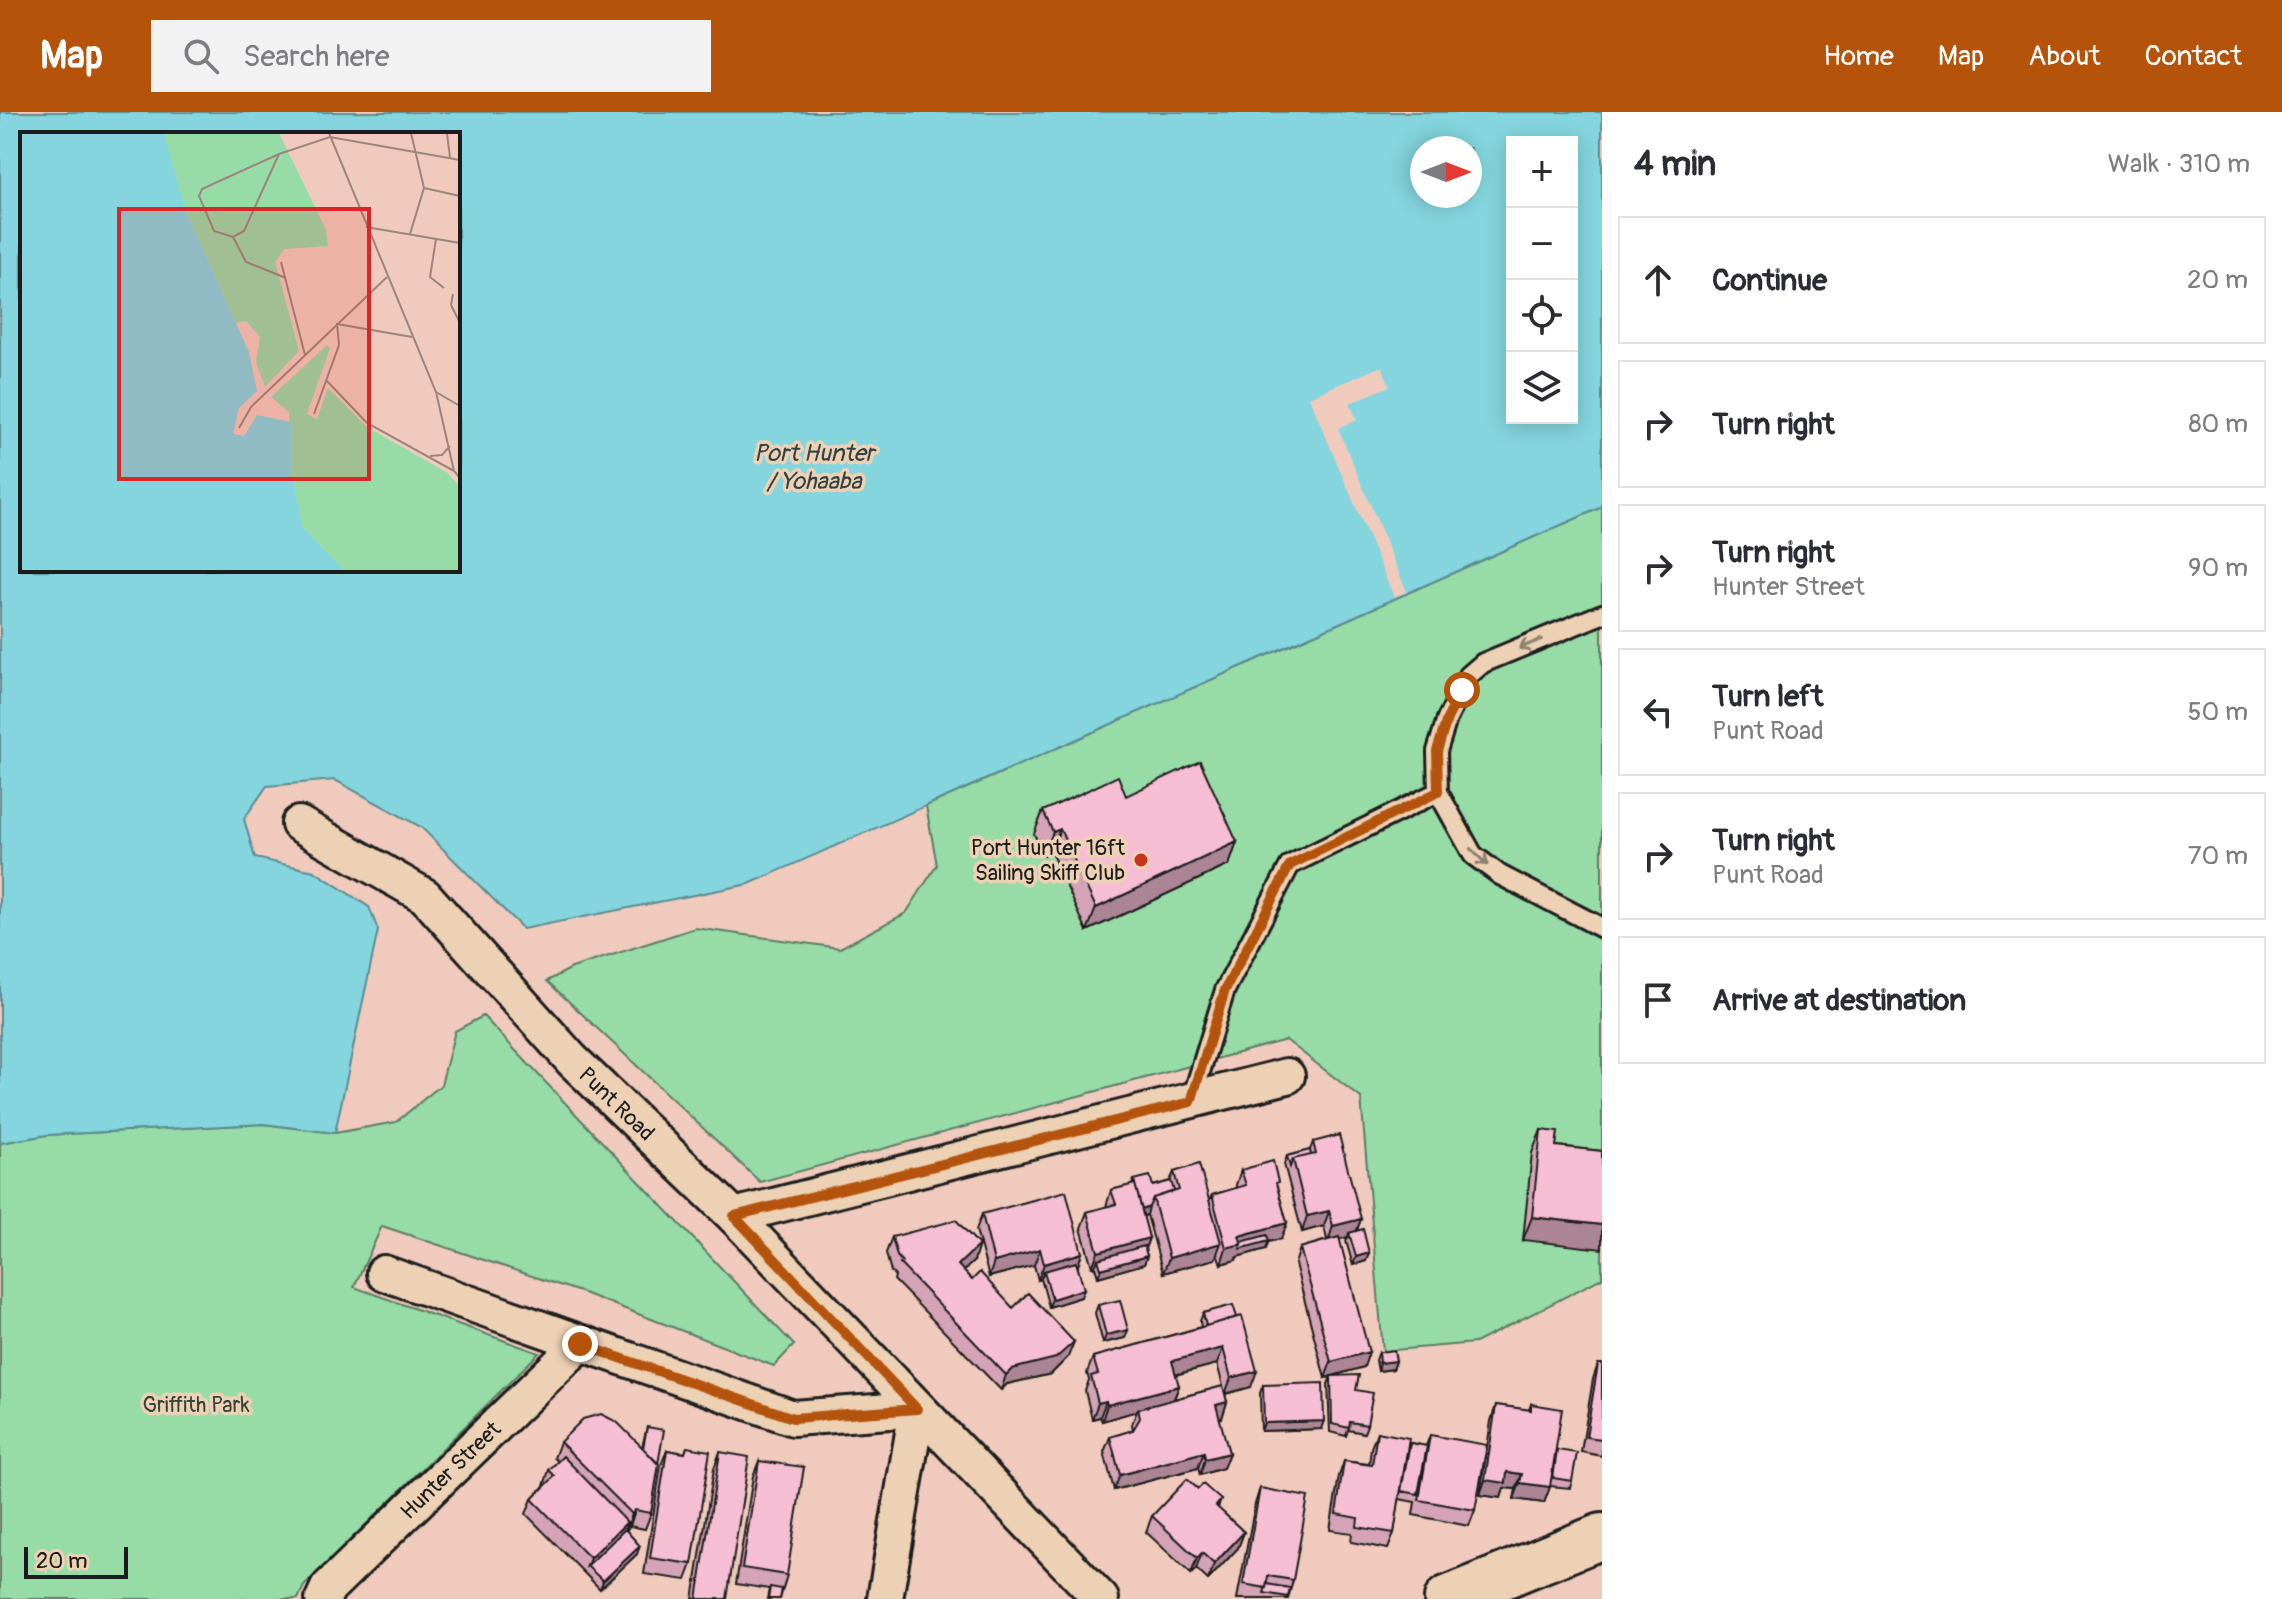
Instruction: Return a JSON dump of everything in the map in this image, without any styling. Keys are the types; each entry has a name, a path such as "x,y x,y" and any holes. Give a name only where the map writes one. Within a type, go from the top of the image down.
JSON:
{"main road":[{"path":"1447,1599 1494,1589 1602,1536"}],"street":[{"name":"Punt Road","path":"299,824 425,896 572,1060 734,1216 1101,1599"},
{"path":"734,1216 1287,1076"},
{"path":"384,1273 793,1418 917,1409 885,1599"},
{"name":"Hunter Street","path":"323,1599 328,1588 580,1344"}],"lane":[{"path":"1602,614 1483,663 1469,675 1447,719 1437,751 1438,792 1473,855 1500,875 1602,928"},
{"path":"1191,1102 1225,990 1290,865 1438,792"}],"green space":[{"path":"1602,507 1602,1278 1475,1343 1383,1351 1361,1098 1286,1040 760,1182 547,981 572,968 695,928 840,948 906,913 937,865 926,806"},
{"name":"Griffith Park","path":"483,1016 794,1345 774,1366 586,1294 382,1226 354,1287 539,1353 304,1586 298,1599 0,1599 0,1143 47,1135 263,1124 335,1133 396,1122 441,1085 455,1031"}],"water":[{"name":"Port Hunter / Yohaaba","path":"0,112 1602,112 1602,507 749,884 523,929 421,827 335,780 267,786 244,819 255,858 314,871 369,907 378,930 335,1133 263,1124 47,1135 0,1143"}],"pier":[{"path":"1382,366 1390,386 1350,403 1357,420 1338,428 1407,592 1394,597 1309,397"}],"building":[{"name":"Port Hunter 16ft Sailing Skiff Club","path":"1200,761 1237,842 1096,908 1060,829 1053,832 1043,811 1118,776 1126,796"},
{"path":"1541,1130 1558,1132 1556,1146 1602,1151 1602,1225 1532,1217"},
{"path":"1339,1135 1361,1219 1333,1226 1329,1211 1307,1216 1293,1159 1316,1154 1313,1142"},
{"path":"1310,1150 1311,1155 1293,1159 1290,1167 1287,1156"},
{"path":"1273,1161 1287,1223 1239,1236 1242,1244 1226,1248 1212,1195 1246,1185 1241,1170"},
{"path":"1199,1164 1221,1243 1169,1258 1153,1198 1179,1190 1174,1172"},
{"path":"1150,1176 1153,1186 1171,1181 1174,1191 1153,1198 1149,1207 1142,1210 1134,1180"},
{"path":"1135,1184 1149,1238 1098,1252 1087,1212 1116,1204 1111,1190"},
{"path":"1066,1191 1082,1253 1044,1264 1040,1249 994,1262 982,1214"},
{"path":"956,1220 979,1245 958,1265 972,1280 980,1272 1013,1308 1028,1293 1074,1342 1056,1358 1012,1369 1006,1375 900,1264 902,1262 897,1256 892,1237"},
{"path":"1363,1229 1369,1253 1356,1257 1349,1233"},
{"path":"1267,1235 1269,1241 1240,1249 1241,1242"},
{"path":"1339,1237 1369,1352 1331,1362 1300,1248"},
{"path":"1144,1246 1147,1256 1101,1269 1098,1259"},
{"path":"1076,1262 1084,1289 1052,1299 1044,1271"},
{"path":"1120,1300 1128,1330 1106,1335 1098,1305"},
{"path":"1233,1305 1237,1317 1206,1326 1203,1313"},
{"path":"1242,1316 1257,1371 1231,1378 1223,1348 1172,1361 1179,1386 1107,1405 1106,1401 1098,1403 1091,1376 1098,1374 1093,1357"},
{"path":"1394,1350 1396,1361 1380,1363 1379,1352"},
{"path":"1598,1364 1602,1364 1602,1439 1586,1437"},
{"path":"1359,1375 1356,1390 1373,1393 1367,1425 1350,1422 1349,1428 1332,1424 1331,1376"},
{"path":"1323,1383 1324,1421 1264,1423 1263,1385"},
{"path":"1223,1386 1227,1402 1216,1405 1229,1453 1205,1459 1204,1452 1120,1475 1110,1437 1133,1430 1140,1418 1138,1409"},
{"path":"1531,1404 1562,1409 1550,1487 1520,1483 1522,1474 1507,1472 1506,1483 1485,1480 1496,1405 1531,1410"},
{"path":"601,1414 617,1422 659,1464 651,1513 635,1510 632,1514 560,1442 583,1419"},
{"path":"647,1427 664,1430 658,1464 643,1448"},
{"path":"1377,1432 1409,1438 1394,1533 1357,1527 1358,1518 1336,1514 1344,1461 1372,1465"},
{"path":"1430,1435 1487,1445 1475,1510 1419,1500"},
{"path":"1410,1443 1427,1446 1418,1494 1401,1491"},
{"path":"687,1447 710,1451 692,1564 650,1558 667,1450 685,1453"},
{"path":"1557,1450 1577,1453 1572,1481 1553,1478"},
{"path":"720,1452 749,1457 727,1599 697,1599"},
{"path":"563,1456 627,1522 590,1558 532,1499 555,1476 549,1470"},
{"path":"759,1461 804,1467 787,1575 742,1568"},
{"path":"1187,1479 1198,1489 1203,1484 1221,1500 1216,1506 1244,1532 1214,1564 1202,1553 1197,1558 1152,1516"},
{"path":"1260,1488 1308,1497 1293,1580 1268,1576 1266,1588 1243,1584"},
{"path":"625,1529 640,1546 603,1581 587,1566"},
{"path":"1267,1584 1290,1588 1288,1597 1264,1593"},
{"path":"770,1587 782,1589 780,1599 768,1599"}],"place":[{"name":"Port Hunter 16ft Sailing Skiff Club","path":"1141,860"}],"route":[{"path":"580,1344 793,1418 917,1409 734,1216 1191,1102 1225,990 1290,865 1438,792 1437,751 1447,719 1462,690"}]}
